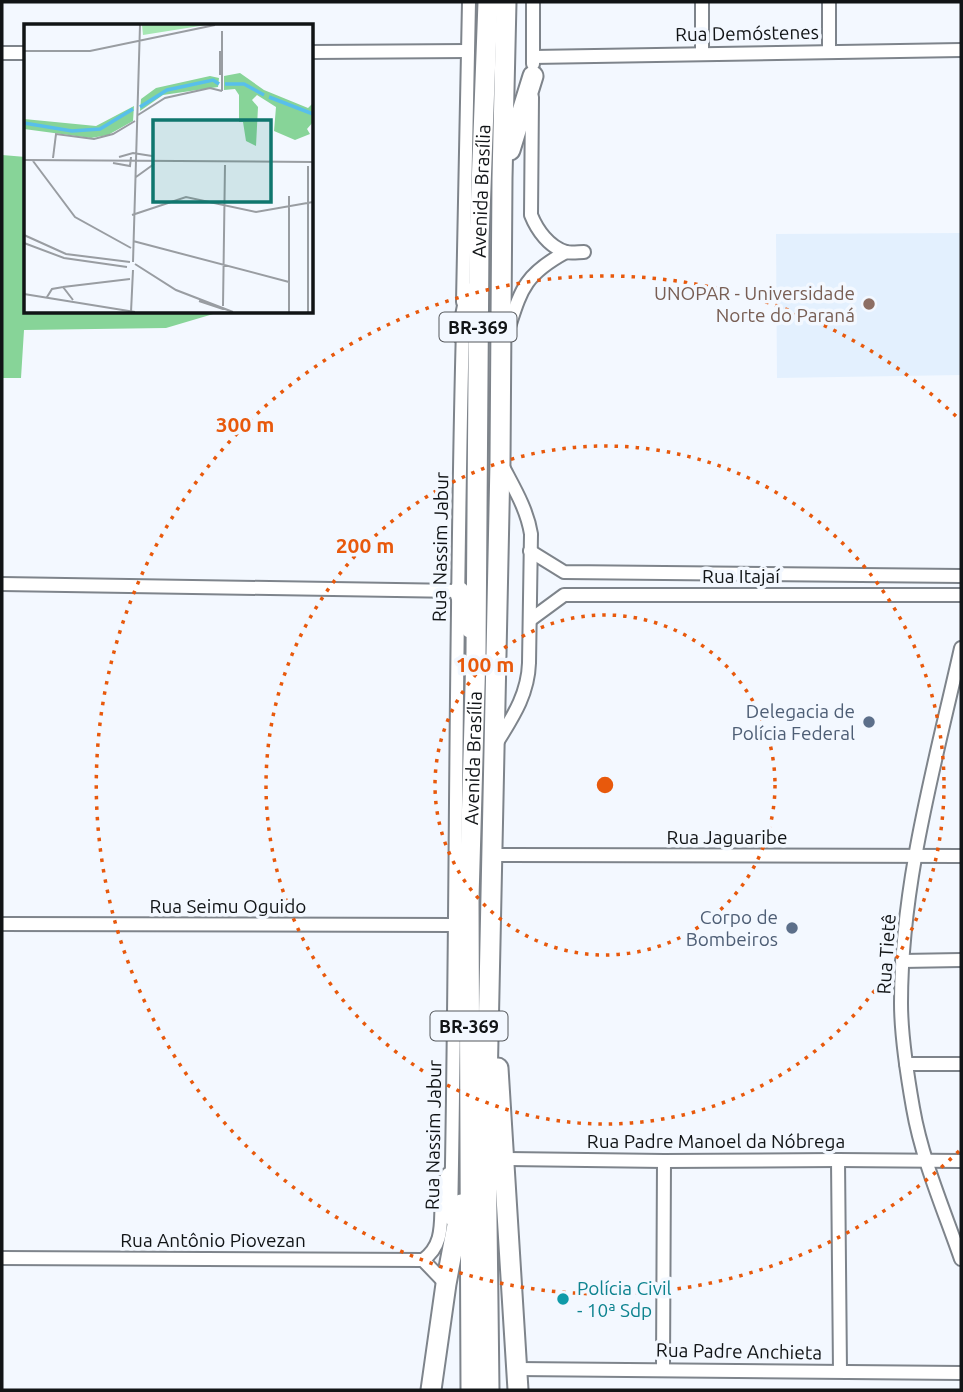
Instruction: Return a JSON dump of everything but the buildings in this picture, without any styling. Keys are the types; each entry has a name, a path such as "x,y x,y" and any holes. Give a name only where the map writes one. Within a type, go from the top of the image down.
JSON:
{"highway":[{"name":"Avenida Brasília","path":"471,1390 469,898 476,652 479,240 488,2"},
{"name":"Avenida Brasília","path":"489,1390 486,1146 506,2"},
{"path":"502,178 533,66"},
{"path":"463,334 479,240"},
{"path":"459,591 476,652"},
{"path":"490,952 518,1390"},
{"path":"431,1390 446,1284 469,1155"}],"street":[{"name":"Rua Nassim Jabur","path":"451,1261 455,753 469,2"},
{"path":"533,2 531,215 543,236 566,252"},
{"path":"702,2 702,53"},
{"path":"829,2 829,51"},
{"name":"Rua Demóstenes","path":"533,66 702,53 961,50"},
{"path":"313,52 468,51"},
{"path":"2,54 24,53"},
{"path":"500,353 521,291 531,277 566,252 584,252"},
{"path":"494,747 518,708 527,684 530,620 529,522 500,462"},
{"path":"530,551 564,572 564,595 530,620"},
{"name":"Rua Itajaí","path":"564,572 961,576"},
{"path":"2,584 459,591"},
{"name":"Rua Itajaí","path":"564,595 961,595"},
{"name":"Rua Tietê","path":"961,648 915,856 902,961 901,1005 913,1111 926,1161 961,1259"},
{"name":"Rua Jaguaribe","path":"493,855 961,856"},
{"name":"Rua Seimu Oguido","path":"2,924 455,925"},
{"path":"902,961 961,960"},
{"path":"906,1065 961,1064"},
{"name":"Rua Padre Manoel da Nóbrega","path":"505,1159 961,1161"},
{"path":"838,1160 840,1371"},
{"path":"663,1369 664,1161"},
{"path":"446,1284 423,1261 438,1245 443,1188 452,1168"},
{"name":"Rua Antônio Piovezan","path":"2,1258 423,1261"},
{"name":"Rua Padre Anchieta","path":"517,1368 961,1373"}],"shaded area":[{"name":"UNOPAR - Universidade Norte do Paraná","path":"961,233 961,375 777,378 776,234"}],"green space":[{"path":"2,155 24,157 24,313 217,313 166,328 24,330 21,378 2,378"}],"place":[{"name":"UNOPAR - Universidade Norte do Paraná","path":"869,304"},
{"name":"Delegacia de Polícia Federal","path":"869,722"},
{"name":"Corpo de Bombeiros","path":"792,928"},
{"name":"Polícia Civil - 10ª Sdp","path":"563,1299"}]}
